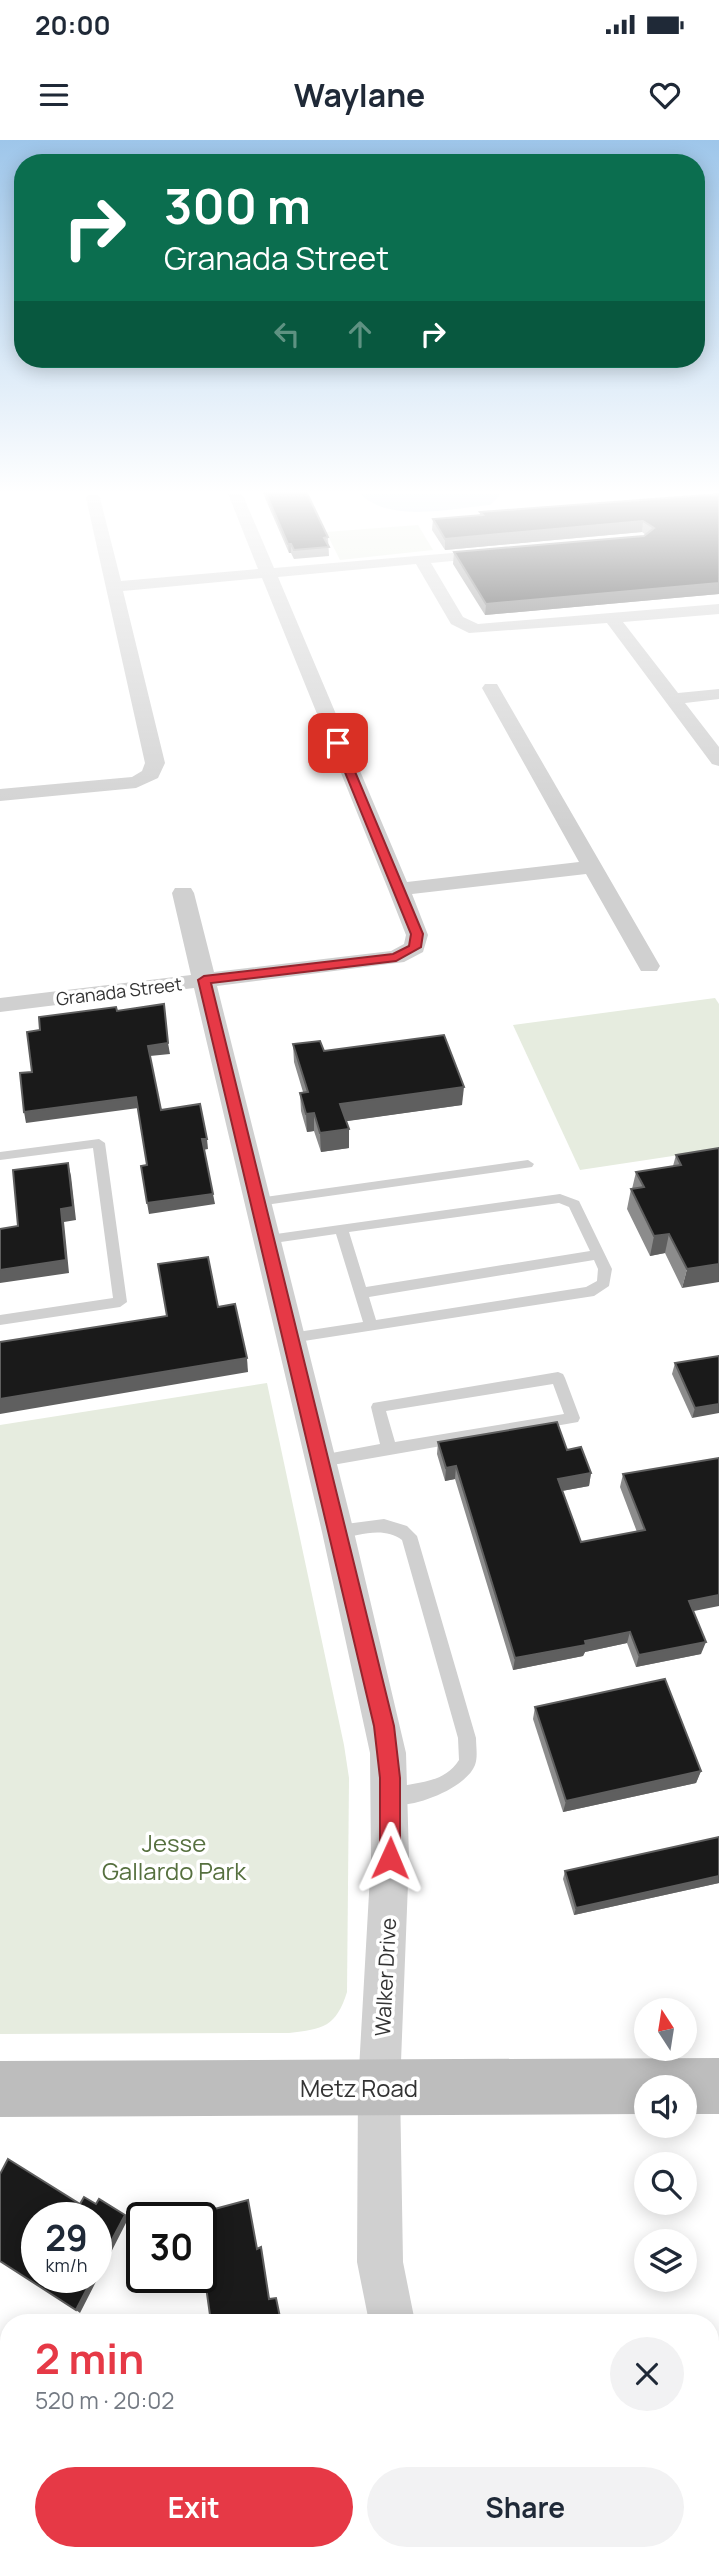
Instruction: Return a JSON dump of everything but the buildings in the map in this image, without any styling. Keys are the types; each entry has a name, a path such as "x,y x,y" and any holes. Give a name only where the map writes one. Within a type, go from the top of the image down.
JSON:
{"main road":[{"name":"Metz Road","path":"0,2089 719,2086"}],"street":[{"path":"0,795 136,782 151,774 155,763 117,604"},
{"name":"Granada Street","path":"0,1006 396,957 415,947 417,934 280,604"},
{"path":"447,604 457,620 468,628 495,630 719,609"},
{"path":"612,619 719,760"},
{"path":"491,688 649,966"},
{"path":"674,699 719,694"},
{"path":"399,889 593,867"},
{"name":"Walker Drive","path":"183,892 384,1726 391,1797 379,2087 380,2262 390,2314"}],"lane":[{"path":"0,1156 99,1143 120,1302 0,1320"},
{"path":"258,1202 528,1164"},
{"path":"267,1239 560,1198 574,1204 605,1269 604,1283 589,1292 291,1338"},
{"path":"341,1228 371,1325"},
{"path":"361,1293 598,1255"},
{"path":"321,1461 573,1418 558,1378 378,1407 389,1449"},
{"path":"338,1532 384,1526 403,1530 409,1536 467,1738 468,1762 456,1779 443,1786 391,1797"}],"green space":[{"path":"715,998 719,1004 719,1149 580,1170 513,1025"},
{"name":"Jesse Gallardo Park","path":"267,1383 349,1778 347,1992 343,2004 327,2024 311,2030 289,2033 0,2034 0,1425"}],"route":[{"path":"338,743 417,934 415,947 396,957 204,980 384,1726 390,1778 390,1858"}]}
